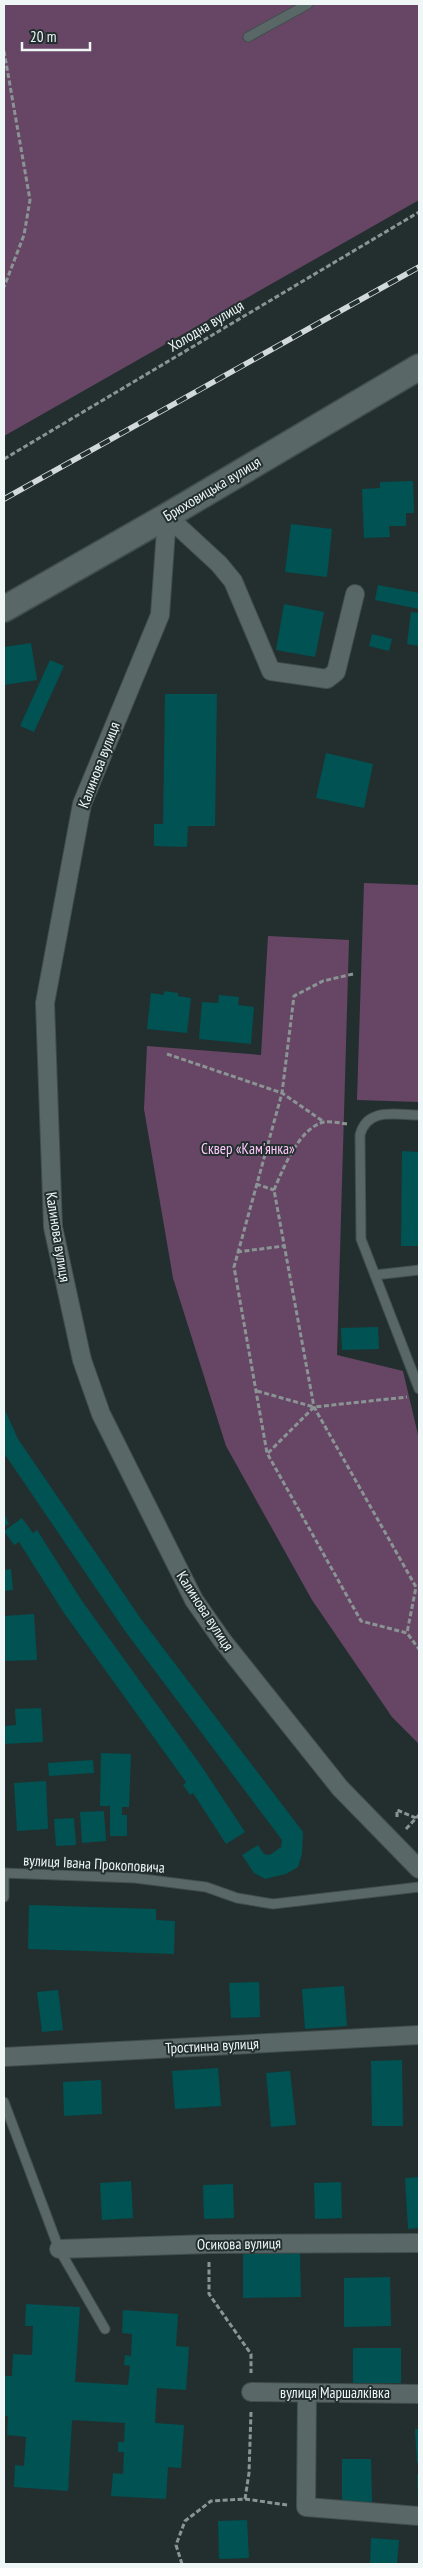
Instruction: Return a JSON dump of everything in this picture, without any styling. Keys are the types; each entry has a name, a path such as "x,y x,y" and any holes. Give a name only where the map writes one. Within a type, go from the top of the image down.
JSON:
{"main road":[{"name":"Брюховицька вулиця","path":"4,609 167,516 419,367"}],"street":[{"path":"167,516 219,564 233,581 271,671 327,678 332,676 336,672 355,594"},
{"name":"Калинова вулиця","path":"167,516 160,615 82,804 45,1003 53,1228 82,1360 101,1414 194,1600 222,1640 340,1788 419,1869"},
{"name":"Тростинна вулиця","path":"4,2057 419,2035"},
{"name":"Осикова вулиця","path":"59,2249 209,2244 419,2243"},
{"name":"вулиця Маршалківка","path":"251,2392 419,2394"},
{"path":"308,2394 306,2507 419,2516"}],"lane":[{"path":"248,37 308,4"},
{"path":"419,1115 380,1115 370,1118 362,1125 360,1135 361,1239 419,1389"},
{"path":"375,1275 419,1270"},
{"path":"4,1873 4,1898"},
{"name":"вулиця Івана Прокоповича","path":"4,1873 135,1878 206,1887 237,1898 273,1904 419,1887"},
{"path":"4,2102 59,2249 105,2329"}],"path":[{"path":"4,51 30,200 30,215 4,287"},
{"name":"Холодна вулиця","path":"4,459 419,212"},
{"path":"353,974 323,981 294,996 282,1093 234,1266 267,1453 361,1621 407,1633 419,1649"},
{"path":"167,1054 282,1093 324,1122 362,1125"},
{"path":"324,1122 299,1141 284,1166 274,1190 314,1406 416,1587 407,1633"},
{"path":"256,1184 274,1190"},
{"path":"237,1252 284,1246"},
{"path":"257,1391 314,1406 410,1397"},
{"path":"267,1453 314,1406"},
{"path":"404,1832 419,1815"},
{"path":"209,2244 209,2294 251,2354 249,2473 246,2498"},
{"path":"182,2564 176,2545 185,2521 211,2501 246,2498 306,2507"}],"green space":[{"path":"4,4 419,4 419,200 4,436"},
{"path":"364,883 419,885 419,1102 357,1100"},
{"name":"Сквер «Кам'янка»","path":"268,936 349,940 337,1355 403,1371 419,1439 419,1744 392,1717 312,1600 226,1446 173,1278 144,1109 147,1046 261,1055"}],"building":[{"path":"413,481 414,513 406,513 406,526 389,526 390,537 364,538 362,489 380,488 380,482"},
{"path":"291,524 332,529 327,577 285,572"},
{"path":"378,585 419,593 419,609 375,600"},
{"path":"284,604 324,612 315,657 276,650"},
{"path":"411,612 419,613 419,646 407,644"},
{"path":"372,634 392,639 389,651 369,646"},
{"path":"31,643 37,680 4,685 4,647"},
{"path":"50,660 64,666 34,732 20,726"},
{"path":"165,694 217,694 215,826 188,826 187,847 154,846 154,824 163,824"},
{"path":"326,753 373,764 364,808 316,798"},
{"path":"164,991 178,993 178,996 191,998 187,1033 147,1029 151,993 164,995"},
{"path":"219,995 239,997 238,1005 254,1007 251,1044 199,1039 202,1002 218,1003"},
{"path":"402,1151 419,1152 419,1246 401,1246"},
{"path":"378,1327 379,1349 342,1350 341,1328"},
{"path":"4,1408 18,1439 141,1619 303,1832 302,1854 298,1867 286,1874 265,1879 254,1873 242,1855 258,1845 264,1854 270,1855 281,1847 282,1840 125,1631 4,1453"},
{"path":"4,1513 9,1524 4,1526"},
{"path":"22,1518 33,1533 37,1530 82,1601 202,1767 245,1832 226,1844 193,1793 190,1795 183,1785 186,1782 64,1613 19,1542 14,1545 4,1531"},
{"path":"11,1569 13,1590 4,1591 4,1570"},
{"path":"34,1614 37,1660 4,1661 4,1616"},
{"path":"41,1708 43,1742 4,1744 4,1726 16,1725 15,1709"},
{"path":"101,1753 131,1754 129,1807 122,1807 122,1815 127,1815 127,1836 110,1836 110,1806 100,1806"},
{"path":"93,1760 94,1773 49,1776 48,1763"},
{"path":"46,1781 48,1829 17,1831 14,1783"},
{"path":"104,1811 106,1841 82,1843 80,1812"},
{"path":"74,1818 76,1845 56,1846 54,1819"},
{"path":"29,1905 156,1909 156,1920 175,1921 174,1954 28,1949"},
{"path":"259,1982 260,2017 231,2018 229,1983"},
{"path":"344,1986 347,2026 305,2029 302,1989"},
{"path":"58,1990 63,2030 42,2032 37,1992"},
{"path":"402,2060 403,2126 372,2126 371,2061"},
{"path":"218,2068 221,2106 175,2109 172,2071"},
{"path":"290,2071 296,2125 271,2127 266,2073"},
{"path":"101,2080 102,2114 64,2116 63,2082"},
{"path":"419,2177 419,2228 408,2229 405,2178"},
{"path":"131,2181 133,2218 102,2220 100,2183"},
{"path":"341,2182 342,2218 315,2219 314,2183"},
{"path":"233,2184 234,2218 204,2219 203,2185"},
{"path":"300,2253 301,2297 243,2298 243,2254"},
{"path":"390,2277 391,2326 344,2327 344,2278"},
{"path":"26,2304 80,2307 75,2382 128,2385 130,2366 124,2365 125,2355 131,2356 132,2334 122,2333 123,2310 178,2314 176,2346 189,2347 186,2390 157,2388 155,2423 184,2425 181,2468 168,2467 166,2499 111,2496 113,2473 123,2474 124,2452 118,2452 118,2442 124,2442 125,2423 72,2420 68,2491 14,2487 15,2465 24,2466 26,2437 7,2435 8,2416 4,2416 4,2376 12,2376 13,2354 32,2355 33,2326 25,2326"},
{"path":"353,2348 401,2348 401,2383 353,2383"},
{"path":"415,2429 419,2429 419,2463 417,2463"},
{"path":"342,2459 371,2459 372,2502 342,2503"},
{"path":"417,2475 419,2475 419,2500 418,2500"},
{"path":"247,2520 249,2558 219,2559 218,2521"},
{"path":"371,2538 399,2540 397,2564 370,2564"}],"railway":[{"path":"4,499 419,267"}]}
